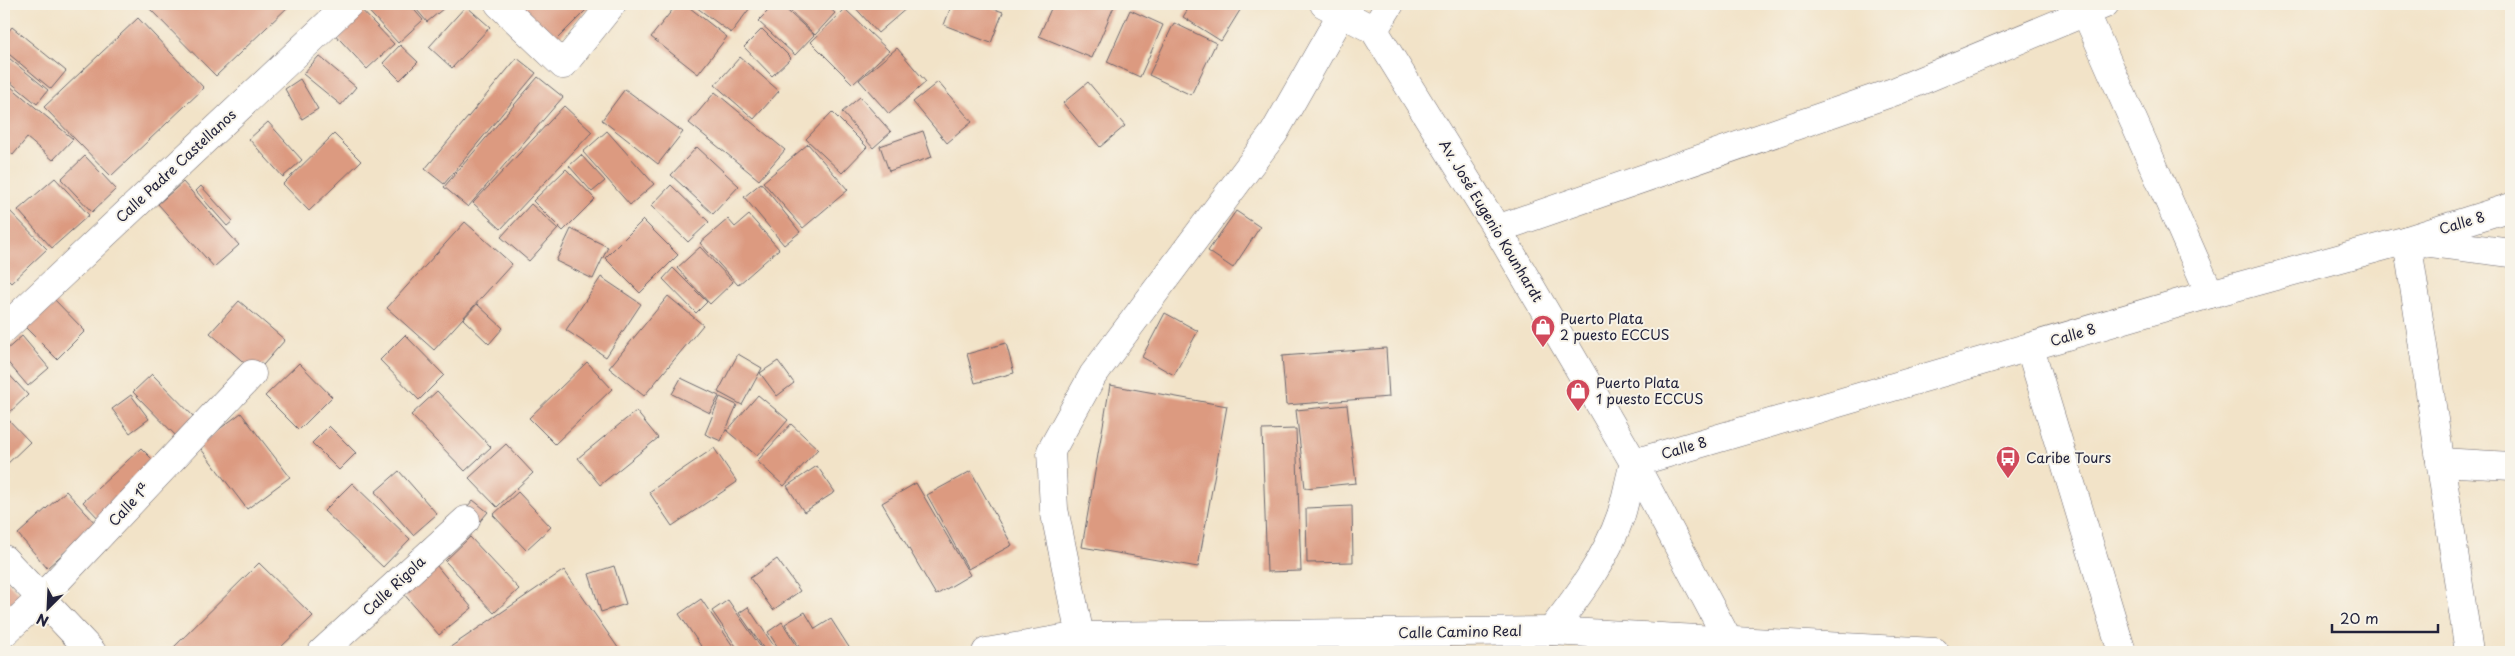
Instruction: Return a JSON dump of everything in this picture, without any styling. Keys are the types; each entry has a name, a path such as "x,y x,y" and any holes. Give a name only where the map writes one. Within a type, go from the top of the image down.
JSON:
{"street":[{"name":"Calle Padre Castellanos","path":"4,329 349,4"},
{"path":"499,4 563,65 612,4"},
{"path":"1080,636 1054,509 1051,451 1092,375 1274,133 1333,8 1374,30 1390,4"},
{"path":"1497,229 1896,91 2095,8 2210,294"},
{"name":"Av. José Eugenio Kounhardt","path":"1374,30 1497,229 1634,463 1728,640"},
{"name":"Calle 8","path":"1634,463 2511,208"},
{"path":"2469,652 2406,240 2511,252"},
{"path":"2030,348 2122,652"},
{"name":"Calle 1ª","path":"4,632 40,599 252,374"},
{"path":"2440,462 2511,466"},
{"path":"1551,631 1587,584 1604,553 1621,515 1634,463"},
{"name":"Calle Rigola","path":"322,652 466,520"},
{"path":"4,559 92,652"},
{"name":"Calle Camino Real","path":"986,652 1080,636 1551,631 1728,640 1862,650 1935,652"}],"building":[{"path":"145,4 291,4 216,76"},
{"path":"356,4 394,44 367,69 328,27"},
{"path":"362,4 409,4 423,20 398,43"},
{"path":"412,4 449,4 427,22"},
{"path":"513,4 592,4 553,43"},
{"path":"677,4 685,4 727,37 698,74 651,37"},
{"path":"692,4 753,4 731,33"},
{"path":"775,4 780,4 814,35 795,55 758,21"},
{"path":"783,4 825,4 835,13 815,35"},
{"path":"852,4 905,4 908,7 878,33"},
{"path":"952,4 980,4 1003,12 991,43 944,25"},
{"path":"1053,4 1115,4 1092,58 1039,36"},
{"path":"1191,4 1236,4 1242,7 1221,41 1183,17"},
{"path":"466,6 490,27 452,68 429,47"},
{"path":"845,9 889,51 853,84 811,42"},
{"path":"1130,10 1163,25 1140,77 1107,62"},
{"path":"138,18 204,88 111,176 44,107"},
{"path":"1174,23 1216,43 1191,95 1149,75"},
{"path":"12,27 66,71 51,89 4,50 4,37"},
{"path":"762,29 791,58 772,76 744,47"},
{"path":"400,45 418,62 400,80 383,63"},
{"path":"897,48 926,82 889,114 859,80"},
{"path":"4,54 48,90 37,104 4,77"},
{"path":"319,56 356,87 341,105 303,74"},
{"path":"740,57 779,91 754,119 715,85"},
{"path":"517,58 536,73 444,184 425,169"},
{"path":"538,77 563,97 468,207 444,187"},
{"path":"300,79 318,109 302,119 285,89"},
{"path":"4,81 73,139 53,160 27,138 13,155 4,147"},
{"path":"938,82 972,122 947,143 913,102"},
{"path":"1088,82 1125,126 1100,147 1063,103"},
{"path":"625,89 683,132 658,164 602,120"},
{"path":"715,92 785,150 759,180 689,123"},
{"path":"860,97 891,132 873,148 842,112"},
{"path":"564,106 592,132 501,229 473,203"},
{"path":"832,112 867,147 842,173 806,139"},
{"path":"268,122 302,160 283,177 249,139"},
{"path":"607,131 654,184 630,205 583,152"},
{"path":"923,131 932,157 889,171 880,146"},
{"path":"334,134 361,161 309,211 283,184"},
{"path":"808,144 848,190 803,228 763,182"},
{"path":"697,147 739,186 713,214 671,175"},
{"path":"581,155 605,181 592,192 569,166"},
{"path":"85,156 116,189 92,212 61,179"},
{"path":"566,169 595,199 563,231 533,201"},
{"path":"55,178 89,215 52,248 18,210"},
{"path":"183,182 239,245 214,267 158,204"},
{"path":"761,183 800,232 784,245 744,197"},
{"path":"671,185 709,222 688,242 651,206"},
{"path":"201,186 233,221 227,226 196,191"},
{"path":"531,204 558,229 529,261 501,237"},
{"path":"4,205 47,249 11,283 4,276"},
{"path":"1236,211 1260,227 1233,268 1208,251"},
{"path":"749,215 779,249 738,285 700,243 728,219 735,227"},
{"path":"643,220 678,255 640,293 605,258"},
{"path":"465,222 512,264 434,350 387,308"},
{"path":"571,229 608,247 593,279 556,261"},
{"path":"700,247 733,282 710,304 677,268"},
{"path":"673,268 707,302 696,313 663,279"},
{"path":"601,277 641,304 606,357 566,330"},
{"path":"668,296 703,325 644,396 609,368"},
{"path":"52,297 85,331 57,359 23,325"},
{"path":"239,301 285,340 256,373 210,333"},
{"path":"477,304 503,328 489,344 463,319"},
{"path":"1165,313 1198,331 1174,375 1142,357"},
{"path":"405,335 444,375 419,400 380,360"},
{"path":"22,336 49,368 28,386 4,358 4,352"},
{"path":"1006,343 1014,373 975,383 967,354"},
{"path":"1386,348 1389,397 1286,405 1282,356"},
{"path":"738,354 762,368 742,405 718,392"},
{"path":"778,361 794,383 777,396 760,373"},
{"path":"587,362 612,389 555,444 529,418"},
{"path":"299,363 332,397 299,430 265,396"},
{"path":"4,369 28,395 7,415 4,411"},
{"path":"152,374 201,424 183,443 133,392"},
{"path":"681,378 719,396 710,413 672,394"},
{"path":"1110,385 1227,406 1198,567 1082,547"},
{"path":"437,391 491,447 465,471 411,415"},
{"path":"131,395 149,419 130,433 112,409"},
{"path":"758,395 788,420 757,456 727,431"},
{"path":"720,397 737,405 721,441 705,434"},
{"path":"1347,405 1356,483 1305,488 1296,410"},
{"path":"636,411 658,438 600,485 578,458"},
{"path":"241,413 290,477 247,509 198,445"},
{"path":"4,415 30,442 4,467"},
{"path":"791,424 818,449 784,486 757,461"},
{"path":"329,426 356,453 339,470 312,443"},
{"path":"1296,429 1301,571 1267,572 1262,430"},
{"path":"506,444 533,473 497,507 469,478"},
{"path":"141,448 158,465 100,520 83,502"},
{"path":"714,448 737,482 672,526 649,492"},
{"path":"817,466 835,492 804,512 787,486"},
{"path":"399,471 437,514 413,535 375,492"},
{"path":"971,471 1012,545 968,569 927,495"},
{"path":"352,483 410,539 383,567 324,511"},
{"path":"916,483 970,575 936,595 882,503"},
{"path":"66,491 96,524 47,568 18,534"},
{"path":"518,492 551,527 526,550 493,515"},
{"path":"473,500 488,512 476,526 461,514"},
{"path":"1352,506 1353,562 1307,563 1306,508"},
{"path":"470,537 519,589 494,613 445,561"},
{"path":"777,559 800,591 773,610 750,578"},
{"path":"259,563 313,616 276,652 169,652"},
{"path":"436,565 472,608 439,635 403,593"},
{"path":"614,566 626,604 601,612 589,574"},
{"path":"564,570 621,652 443,652"},
{"path":"4,578 26,601 4,622"},
{"path":"701,599 737,652 705,652 679,614"},
{"path":"728,600 764,652 740,652 712,611"},
{"path":"748,607 778,652 766,652 739,613"},
{"path":"805,612 815,629 831,619 852,652 803,652 785,624"},
{"path":"782,622 801,652 781,652 768,632"}],"place":[{"name":"Puerto Plata 2 puesto ECCUS","path":"1543,348"},
{"name":"Puerto Plata 1 puesto ECCUS","path":"1578,412"},
{"name":"Caribe Tours","path":"2008,479"}]}
